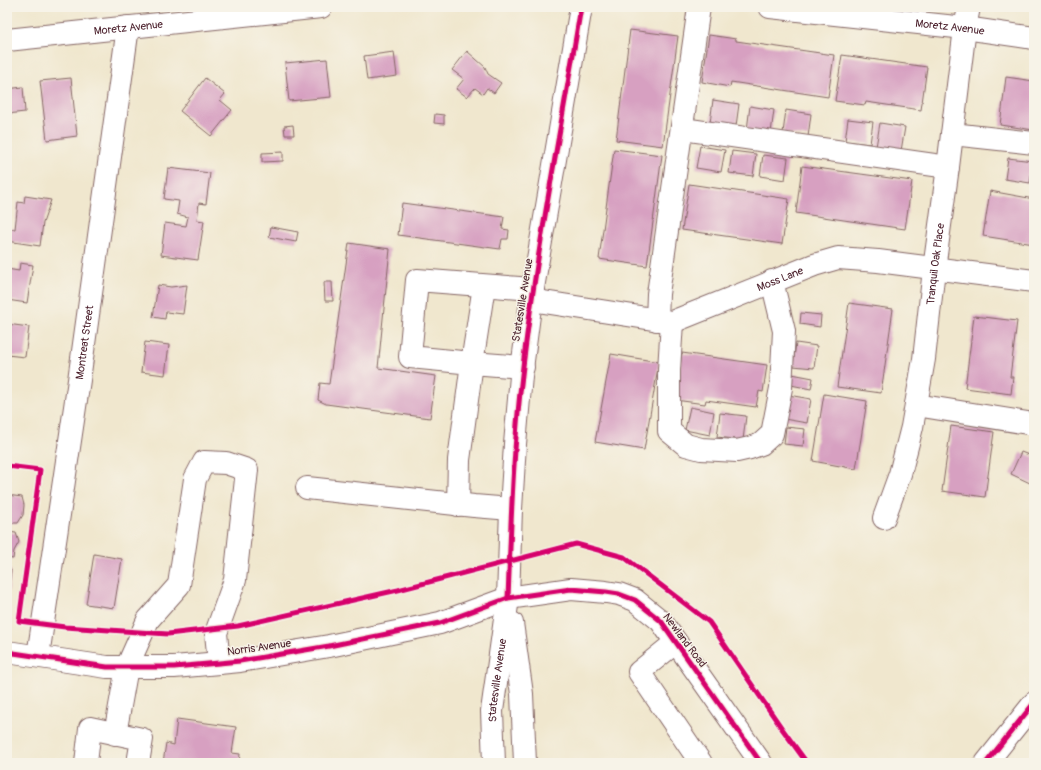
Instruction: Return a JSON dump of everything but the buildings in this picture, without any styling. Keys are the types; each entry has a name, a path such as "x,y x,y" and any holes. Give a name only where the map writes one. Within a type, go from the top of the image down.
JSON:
{"street":[{"name":"Moretz Avenue","path":"7,40 321,7"},
{"name":"Statesville Avenue","path":"494,763 492,711 508,598 515,444 523,367 532,294 581,7"},
{"path":"699,7 658,294 664,321 669,370 669,431 686,445 701,449 737,451 761,444 772,434 781,388 784,331 772,281"},
{"name":"Moretz Avenue","path":"770,7 967,17 1034,38"},
{"name":"Tranquil Oak Place","path":"884,518 900,474 912,427 926,345 934,269 967,17"},
{"name":"Montreat Street","path":"38,656 79,380 128,27"},
{"path":"682,129 948,167"},
{"path":"952,134 1034,143"},
{"name":"Moss Lane","path":"664,321 814,265 838,258 878,261 1034,281"},
{"path":"523,367 410,357 417,280 484,286 532,294 664,321"},
{"path":"458,505 460,460 472,363 484,286"},
{"path":"916,405 1034,424"},
{"path":"115,734 127,667 148,620 180,585 195,479 204,462 226,463 247,470 235,580 216,633 219,663"},
{"path":"307,488 458,505 511,509"},
{"name":"Newland Road","path":"508,598 571,589 619,594 635,600 661,621 761,763"},
{"name":"Statesville Avenue","path":"508,598 522,694 525,763"},
{"name":"Norris Avenue","path":"7,652 107,667 174,668 219,663 328,646 440,623 508,598"},
{"path":"676,642 639,672 701,763"},
{"path":"986,763 1031,714"},
{"path":"86,763 90,728 142,740 138,763"}],"cycle path":[{"path":"508,598 514,459 522,375 534,283 581,7"},
{"path":"7,466 40,470 19,621 65,627 168,634 238,626 398,590 576,544 624,557 709,622 807,763"},
{"path":"7,652 107,667 174,667 240,661 329,646 440,623 508,598 571,589 606,592 619,594 635,600 661,621 761,763"},
{"path":"986,763 1034,703"}]}
